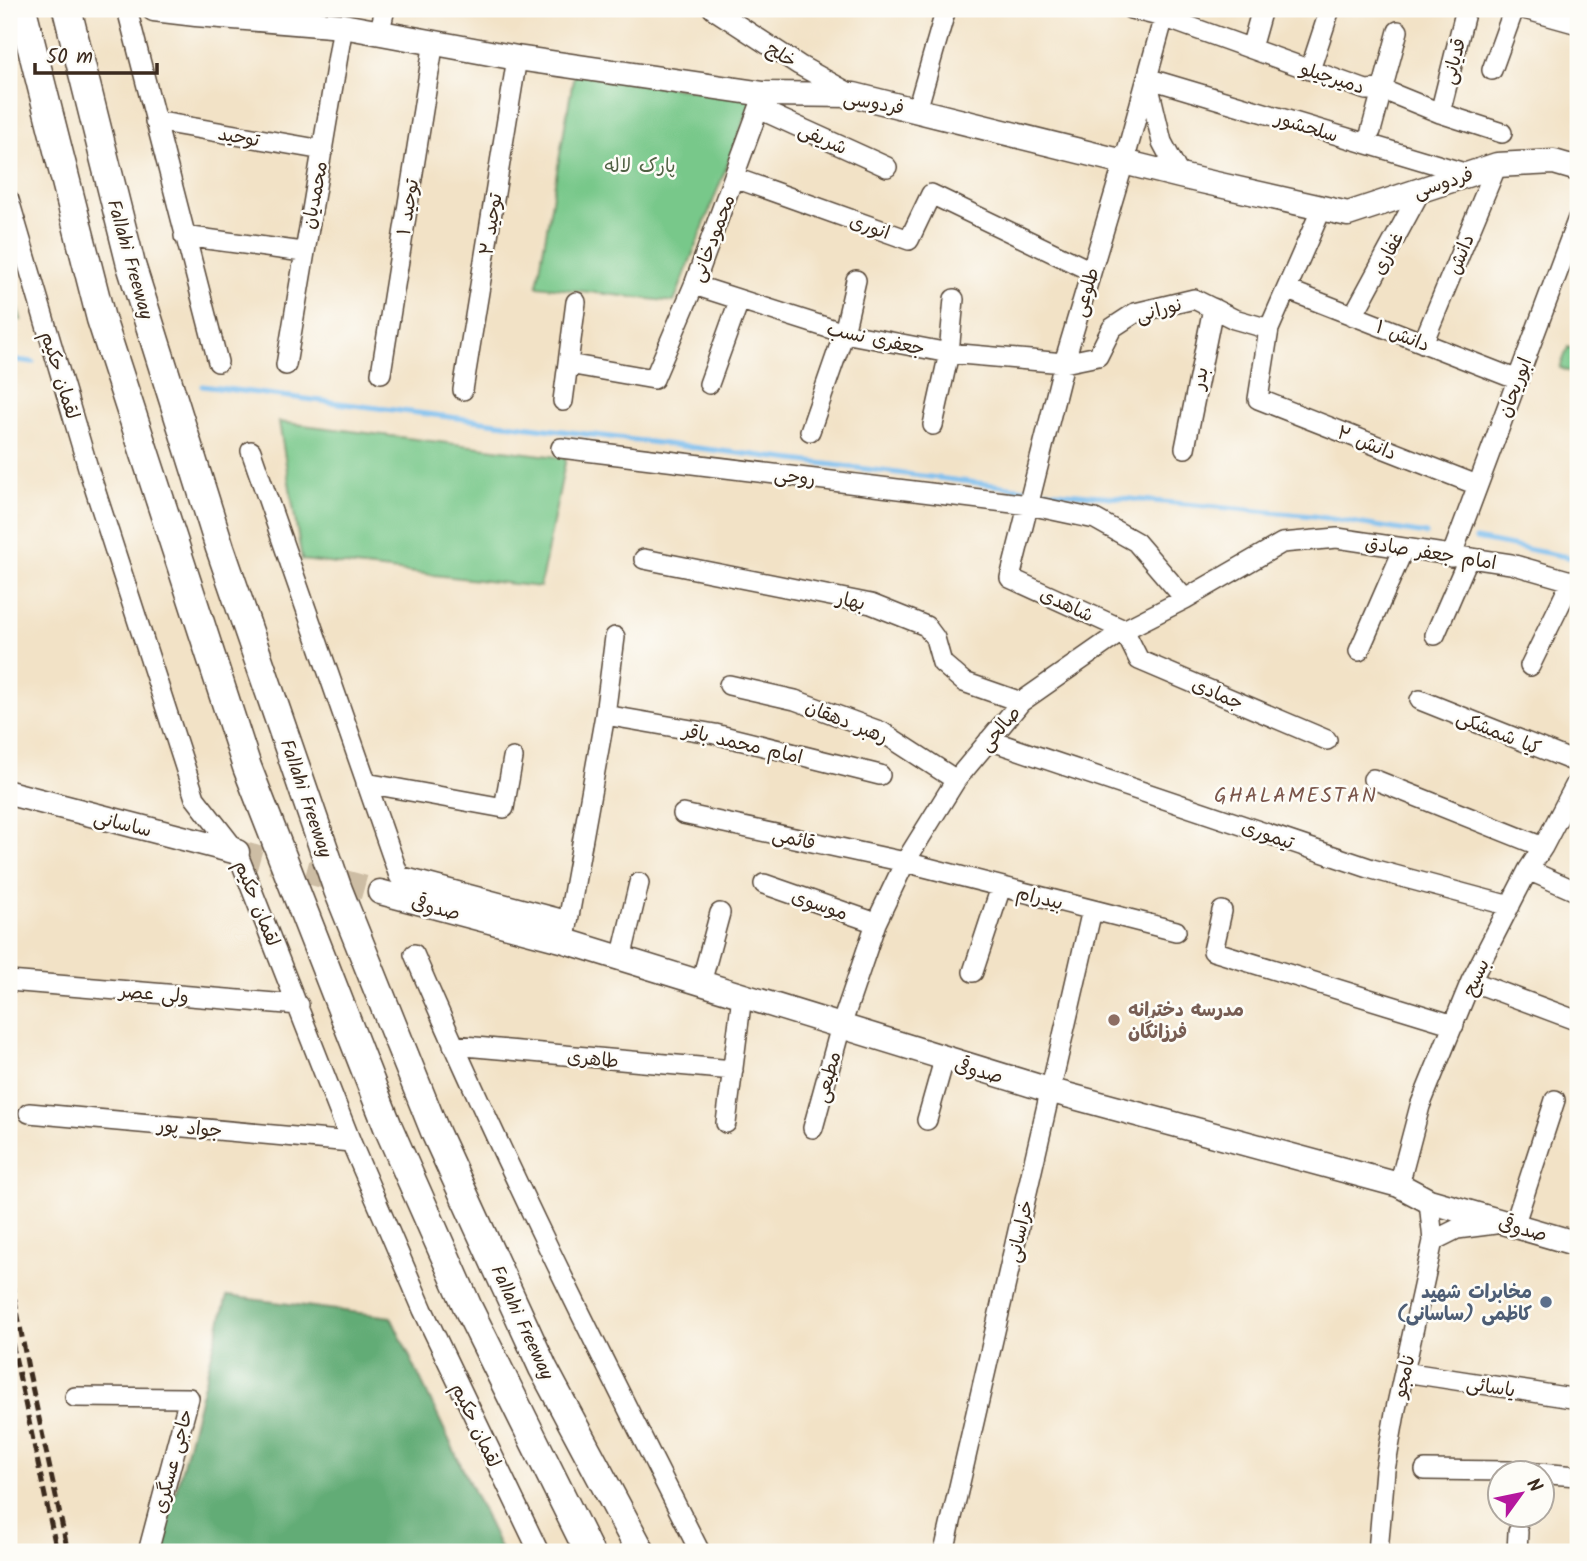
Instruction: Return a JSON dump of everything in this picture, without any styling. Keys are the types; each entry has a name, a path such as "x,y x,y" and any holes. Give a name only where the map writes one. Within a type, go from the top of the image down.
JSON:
{"highway":[{"path":"22,9 100,319 247,767 393,1139 468,1308 589,1552"},
{"name":"Fallahi Freeway","path":"66,9 131,265 220,548 338,890 447,1158 543,1368 641,1552"}],"main road":[{"name":"فردوسی","path":"154,9 279,15 762,102 854,95 1180,176 1348,214 1497,165 1554,162 1578,169"},
{"name":"ساسانی","path":"9,793 237,852"},
{"name":"صدوقی","path":"380,892 567,931 621,958 944,1060 1399,1185 1429,1201 1578,1244"}],"street":[{"path":"127,9 218,362"},
{"path":"379,34 385,9"},
{"name":"خلج","path":"713,9 799,65 854,95"},
{"path":"917,110 946,9"},
{"name":"دمیرچیلو","path":"1131,9 1165,13 1366,90 1381,89 1440,114 1503,132"},
{"path":"1251,48 1262,9"},
{"path":"1310,70 1330,9"},
{"name":"قدیانی","path":"1440,114 1466,9"},
{"path":"1492,70 1514,9"},
{"path":"1524,9 1578,24"},
{"name":"طلوعی","path":"1010,578 1064,363 1165,13"},
{"name":"محمدیان","path":"286,365 343,26"},
{"path":"1371,131 1398,31"},
{"name":"توحید ۱","path":"381,373 434,41"},
{"name":"توحید ۲","path":"463,390 517,58"},
{"path":"1147,78 1162,142 1180,176"},
{"name":"سلحشور","path":"1147,78 1468,174"},
{"name":"شریفی","path":"762,102 887,167"},
{"name":"محمودخانی","path":"568,364 654,379 694,285 762,102"},
{"name":"توحید","path":"155,121 323,150"},
{"name":"دانش","path":"1423,344 1497,165"},
{"name":"انوری","path":"734,178 909,240 931,194 1091,271"},
{"name":"غفاری","path":"1353,316 1421,190"},
{"name":"لقمان حکیم","path":"9,200 89,471 195,798 237,852 351,1142 423,1310 539,1552"},
{"path":"1269,329 1322,208"},
{"name":"ابوریحان","path":"1435,635 1459,558 1477,485 1578,218"},
{"path":"184,236 303,252"},
{"path":"810,431 844,333 856,280"},
{"name":"جعفری نسب","path":"694,285 844,333 949,353 1064,363"},
{"name":"دانش ۱","path":"1288,290 1518,380"},
{"path":"933,425 949,353 954,299"},
{"name":"نورانی","path":"1064,363 1098,356 1112,328 1135,313 1194,299 1234,319 1269,329"},
{"path":"709,384 739,301"},
{"path":"563,401 576,302"},
{"name":"بدر","path":"1185,448 1213,309"},
{"name":"دانش ۲","path":"1269,329 1258,398 1477,485"},
{"name":"روحی","path":"561,448 1029,505 1095,519 1136,541 1185,599"},
{"path":"251,451 399,876 567,931 605,715 615,637"},
{"name":"امام جعفر صادق","path":"1282,543 1337,538 1511,564 1575,581"},
{"name":"صالحی","path":"841,1026 876,923 905,862 956,780 1021,702 1124,630 1185,599 1282,543"},
{"path":"1359,651 1404,548"},
{"name":"بهار","path":"644,559 871,604 926,626 935,638 942,663 964,682 1021,702"},
{"name":"شاهدی","path":"1010,578 1124,630"},
{"path":"1530,666 1575,581"},
{"name":"جمادی","path":"1124,630 1139,660 1327,740"},
{"name":"رهبر دهقان","path":"729,685 795,700 882,732 956,780"},
{"name":"کیا شمشکی","path":"1420,700 1578,763"},
{"name":"امام محمد باقر","path":"605,715 715,734 880,775"},
{"name":"تیموری","path":"989,740 1372,869 1510,906"},
{"path":"366,783 504,808 513,758"},
{"path":"1373,779 1543,847"},
{"name":"بسیح","path":"1399,1185 1420,1106 1471,981 1528,870 1573,802 1578,780"},
{"name":"قائمی","path":"683,814 905,862"},
{"name":"بیدرام","path":"905,862 1176,931"},
{"path":"1528,870 1578,892"},
{"path":"621,958 639,883"},
{"name":"موسوی","path":"764,884 876,923"},
{"path":"974,972 1001,887"},
{"name":"خراسانی","path":"944,1552 1092,910"},
{"path":"1222,911 1213,951 1454,1025"},
{"path":"701,983 720,913"},
{"path":"414,954 453,1045 580,1315 699,1552"},
{"name":"ولی عصر","path":"9,981 299,1004"},
{"path":"1471,981 1578,1021"},
{"path":"726,1123 742,996"},
{"name":"مطیعی","path":"813,1128 841,1026"},
{"name":"طاهری","path":"453,1045 733,1070"},
{"path":"927,1120 944,1060"},
{"path":"1433,1241 1457,1230 1510,1224 1555,1100"},
{"name":"جواد پور","path":"29,1113 351,1142"},
{"name":"نامجو","path":"1378,1552 1385,1470 1433,1241 1429,1201"},
{"name":"یاسائی","path":"1404,1372 1578,1399"},
{"name":"حاجی عسگری","path":"75,1397 188,1398 148,1552"},
{"path":"1425,1470 1507,1471 1578,1476"},
{"path":"1517,1552 1518,1532"}],"green space":[{"name":"پارک لاله","path":"574,74 753,98 674,302 537,286"},
{"path":"9,274 21,320 9,318"},
{"path":"1568,347 1578,351 1578,375 1560,368"},
{"path":"279,422 566,458 540,587 302,560"},
{"path":"227,1296 391,1317 502,1552 160,1552"}],"waterway":[{"path":"9,359 33,362"},
{"path":"202,386 1026,489"},
{"path":"1036,490 1313,516 1426,534"},
{"path":"1476,539 1578,559"}],"tunnel":[{"path":"237,852 380,892"}],"railway":[{"path":"9,1269 68,1552"},
{"path":"9,1328 57,1552"}],"place":[{"name":"مدرسه دخترانه فرزانگان","path":"1114,1020"},
{"name":"مخابرات شهید کاظمی (ساسانی)","path":"1546,1302"}],"district":[{"name":"GHALAMESTAN","path":"1296,795"}]}
